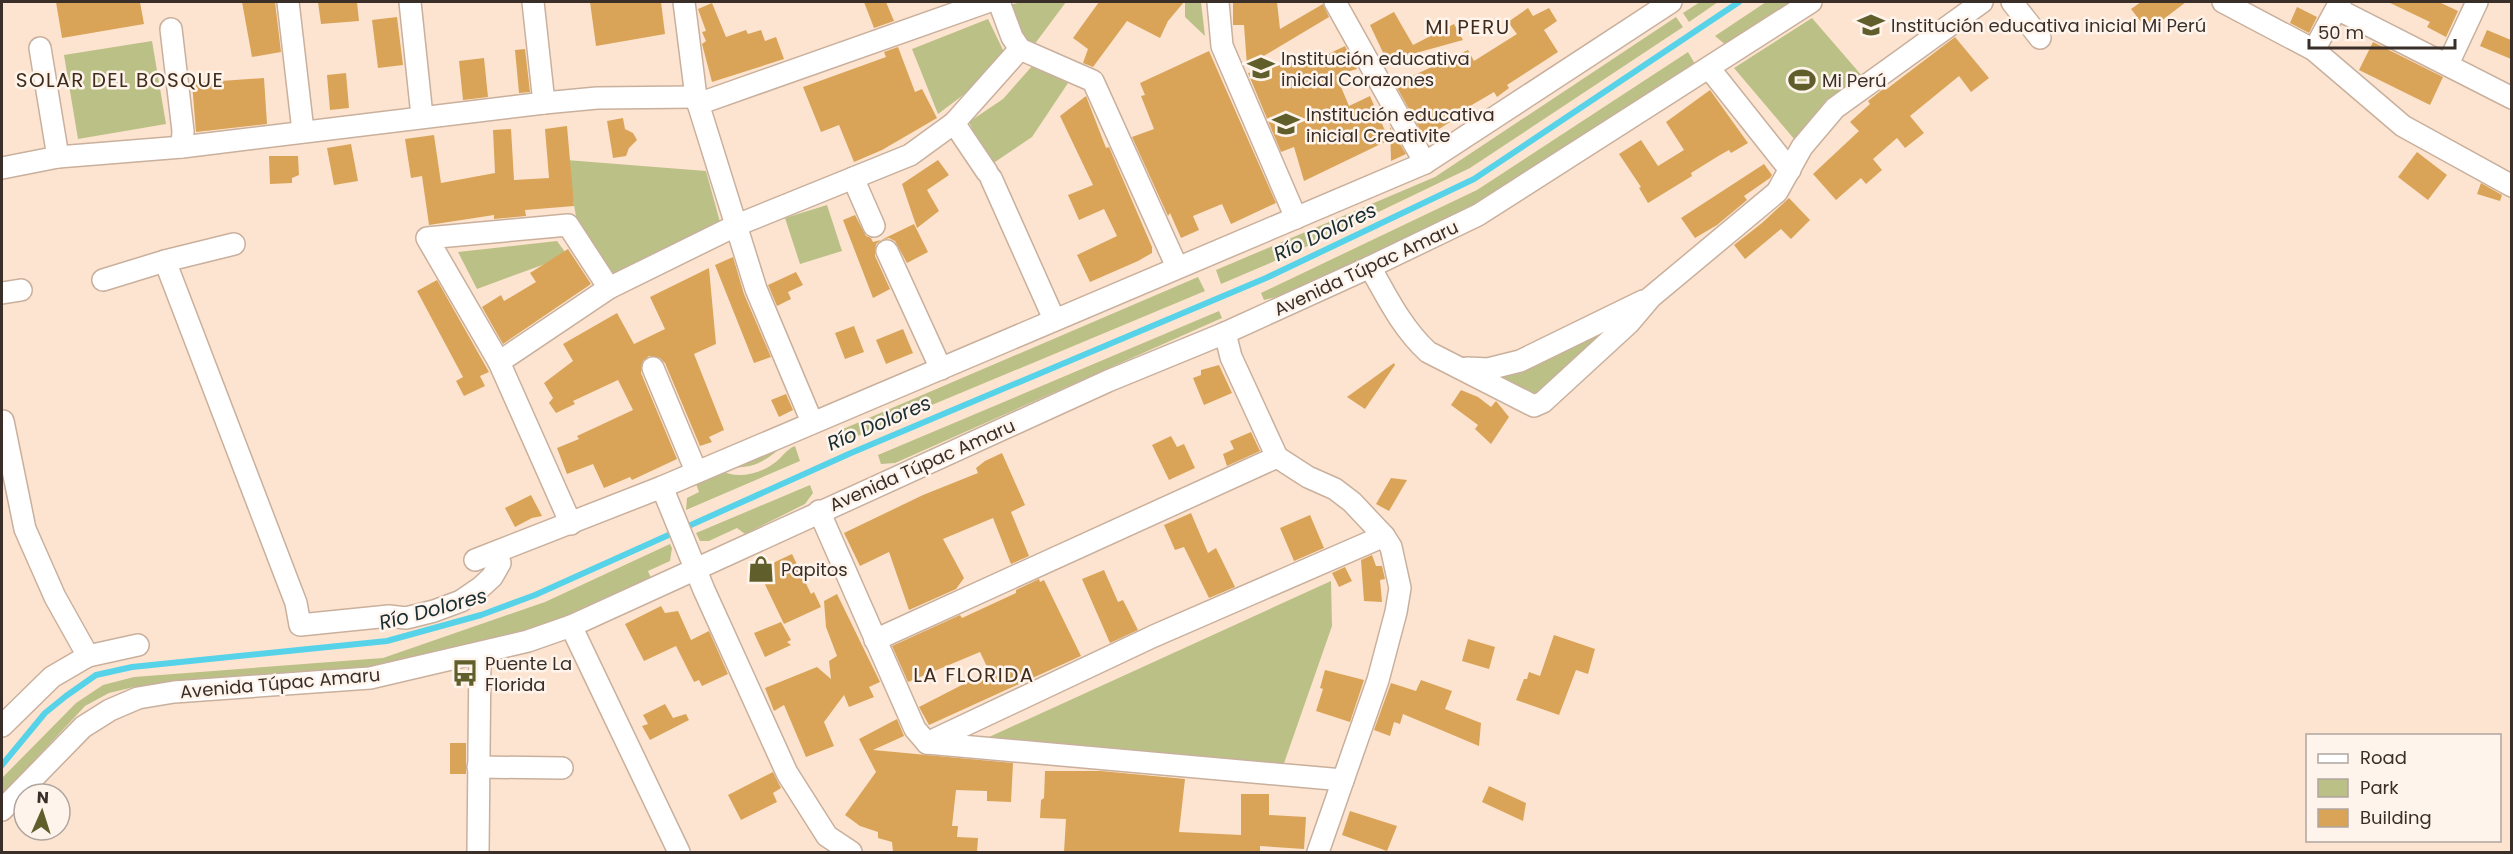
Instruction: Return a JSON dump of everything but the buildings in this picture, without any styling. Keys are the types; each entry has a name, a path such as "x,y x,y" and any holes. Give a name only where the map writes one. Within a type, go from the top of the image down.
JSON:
{"street":[{"path":"288,2 303,131"},
{"path":"410,2 422,116"},
{"path":"533,2 544,103"},
{"path":"684,2 697,101 756,289 812,422"},
{"path":"2,168 58,157 182,147 422,116 544,103 597,98 697,101 987,2"},
{"path":"999,2 1012,37 1020,49 1093,81 1177,267"},
{"path":"1218,2 1222,46 1296,219"},
{"path":"475,560 571,524 665,494 696,471 1425,163 1671,2"},
{"name":"Avenida Túpac Amaru","path":"2,810 83,727 110,710 138,698 174,692 370,678 528,641 571,626 693,562 819,512 1108,381 1225,333 1478,215 1811,2"},
{"path":"1370,267 1398,317 1414,340 1428,352 1534,406 1543,402 1629,323 1651,297 1777,192 1802,147 1835,108 1982,2"},
{"path":"2012,2 2040,38"},
{"path":"2223,2 2314,50 2403,126 2511,186"},
{"path":"2448,64 2477,2"},
{"path":"1338,3 1425,163"},
{"path":"2314,50 2339,5 2511,98"},
{"path":"171,29 183,131 182,147"},
{"path":"40,48 58,157"},
{"path":"499,362 609,288 737,225 910,155 954,123 1020,49"},
{"path":"1708,68 1790,170"},
{"path":"954,123 989,175 1054,319"},
{"path":"853,178 874,226"},
{"path":"571,524 499,362 427,238 568,225 609,288"},
{"path":"103,280 165,261 234,244"},
{"path":"887,251 941,369"},
{"path":"165,261 296,603 300,625 389,616 406,618 461,601 492,577 500,563 496,554"},
{"path":"1461,367 1488,369 1520,361 1651,297"},
{"path":"1225,333 1231,357 1277,457 1308,477 1335,489 1352,502 1384,536 1391,547 1400,588 1396,612 1367,713 1318,852"},
{"path":"653,368 696,471"},
{"path":"3,421 25,529 56,597 88,656"},
{"path":"875,640 1277,457"},
{"path":"665,494 787,773 826,836 851,852"},
{"path":"819,512 915,729 927,743 1343,780"},
{"path":"927,743 1154,636 1384,536"},
{"path":"571,626 680,852"},
{"path":"2,726 52,677 88,656 138,645"},
{"path":"478,852 480,653"},
{"path":"478,767 562,768"}],"green space":[{"path":"1022,2 1066,2 1034,45 1017,35 1009,5"},
{"path":"1185,2 1201,2 1205,36 1185,17"},
{"path":"1700,2 1718,2 1689,22 1683,13"},
{"path":"1766,2 1792,2 1727,46 1715,36"},
{"path":"1676,17 1683,27 1470,168 1291,254 1221,284 1216,270 1435,177"},
{"name":"Mi Perú","path":"1812,18 1863,77 1795,140 1734,68"},
{"path":"988,19 1004,52 983,80 938,114 912,49"},
{"path":"152,41 166,124 78,139 64,55"},
{"path":"1688,52 1695,64 1483,202 1287,294 1264,300 1261,293 1477,190"},
{"path":"1033,65 1068,83 1032,137 989,166 969,122 1003,99"},
{"path":"566,160 706,171 720,222 614,275 577,222"},
{"path":"827,205 842,251 800,264 785,218"},
{"path":"557,241 565,252 545,264 477,289 458,252"},
{"path":"1198,277 1205,291 848,440 843,429"},
{"path":"1219,311 1222,318 895,463 881,464 878,455"},
{"path":"1622,318 1532,397 1502,378"},
{"path":"786,442 762,461 748,466 732,467"},
{"path":"795,446 800,461 686,510 687,498 699,492 695,481 722,471 735,475 758,472 777,461"},
{"path":"810,485 813,493 805,504 745,534 737,528 709,541 700,541 696,533"},
{"path":"670,544 672,548 670,561 648,571 651,578 549,623 481,644 383,666 134,687 109,693 85,706 2,795 2,778 76,703 103,685 134,677 383,658 545,602"},
{"path":"1331,581 1332,626 1282,769 976,743"}],"waterway":[{"name":"Río Dolores","path":"2,765 45,713 96,675 132,667 387,641 481,615 535,595 851,453 1266,278 1474,179 1739,2"}],"place":[{"name":"Institución educativa inicial Mi Perú","path":"1871,25"},
{"name":"Institución educativa inicial Corazones","path":"1261,68"},
{"name":"Mi Perú","path":"1802,80"},
{"name":"Institución educativa inicial Creativite","path":"1286,124"},
{"name":"Papitos","path":"761,569"},
{"name":"Puente La Florida","path":"465,673"}],"district":[{"name":"MI PERU","path":"1468,27"},
{"name":"SOLAR DEL BOSQUE","path":"120,80"},
{"name":"LA FLORIDA","path":"974,675"}]}
